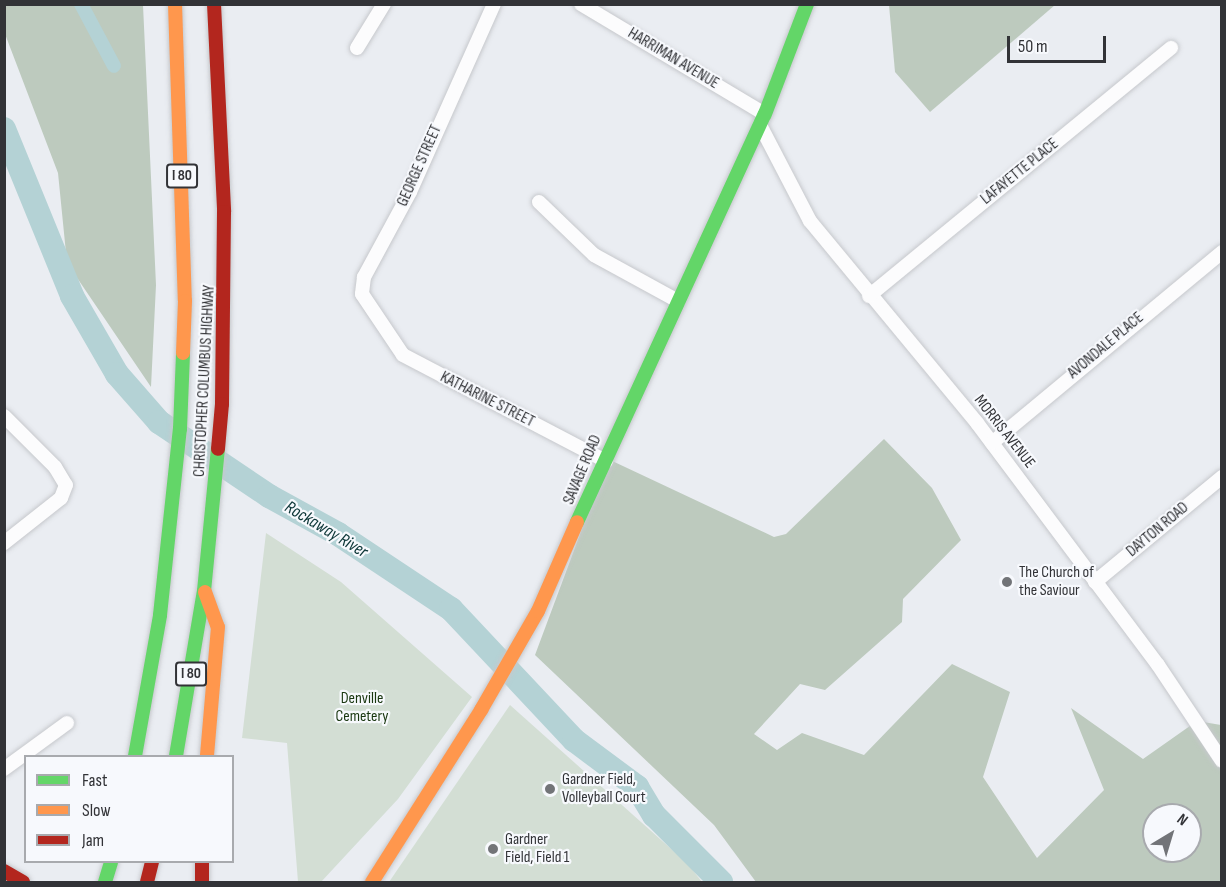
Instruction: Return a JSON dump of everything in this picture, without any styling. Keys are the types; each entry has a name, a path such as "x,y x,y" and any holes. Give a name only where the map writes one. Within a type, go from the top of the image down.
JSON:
{"main road":[{"name":"CHRISTOPHER COLUMBUS HIGHWAY","path":"135,755 160,615 177,464 184,347 184,230 175,4"},
{"name":"CHRISTOPHER COLUMBUS HIGHWAY","path":"176,755 204,591 222,404 225,233 214,4"},
{"name":"SAVAGE ROAD","path":"372,882 482,710 538,611 762,119 791,52 805,11"},
{"path":"204,591 218,627 207,755"},
{"path":"105,882 110,863"},
{"path":"147,882 152,863"},
{"path":"202,863 202,882"},
{"path":"4,871 23,882"}],"street":[{"path":"357,48 384,4"},
{"name":"GEORGE STREET","path":"380,324 362,294 364,277 410,192 494,4"},
{"name":"HARRIMAN AVENUE","path":"581,4 762,119"},
{"path":"805,11 820,4"},
{"name":"LAFAYETTE PLACE","path":"869,296 1171,48"},
{"name":"MORRIS AVENUE","path":"762,119 810,221 869,296 992,443 1158,665 1221,761"},
{"path":"539,202 594,255 678,301"},
{"name":"AVONDALE PLACE","path":"992,443 1221,252"},
{"name":"KATHARINE STREET","path":"380,324 403,355 606,461"},
{"path":"4,416 61,474 66,485 61,498 4,543"},
{"name":"DAYTON ROAD","path":"1095,582 1221,477"},
{"path":"4,769 67,723"}],"green space":[{"path":"5,4 143,5 156,285 151,387 67,263 58,173 5,34"},
{"path":"889,4 1055,5 930,112 895,72"},
{"path":"884,439 932,488 961,540 903,599 902,622 825,690 800,684 754,734 777,750 802,733 864,755 952,664 1010,692 983,777 1037,858 1104,790 1071,708 1143,759 1197,721 1221,725 1221,882 756,882 714,825 535,655 608,459 774,537 786,534"},
{"name":"Denville Cemetery","path":"266,533 341,582 472,697 398,799 321,882 298,882 287,743 242,738"},
{"path":"510,705 688,864 702,882 389,882"}],"waterway":[{"path":"81,4 114,66"},
{"name":"Rockaway River","path":"4,129 72,296 117,374 159,422 269,496 338,534 451,609 574,740 637,787 654,815 721,882"}],"traffic: fast":[{"path":"577,522 765,114 807,4"},
{"path":"135,755 160,615 180,429 183,353"},
{"path":"176,755 204,591 218,449"},
{"path":"105,882 111,863"}],"traffic: slow":[{"path":"175,4 185,301 183,353"},
{"path":"372,882 481,710 538,611 577,522"},
{"path":"205,592 218,627 207,755"}],"traffic: jam":[{"path":"214,4 224,212 222,404 218,449"},
{"path":"147,882 152,863"},
{"path":"202,863 202,882"},
{"path":"4,871 23,882"}],"place":[{"name":"The Church of the Saviour","path":"1007,582"},
{"name":"Gardner Field, Volleyball Court","path":"550,789"},
{"name":"Gardner Field, Field 1","path":"493,849"}]}
